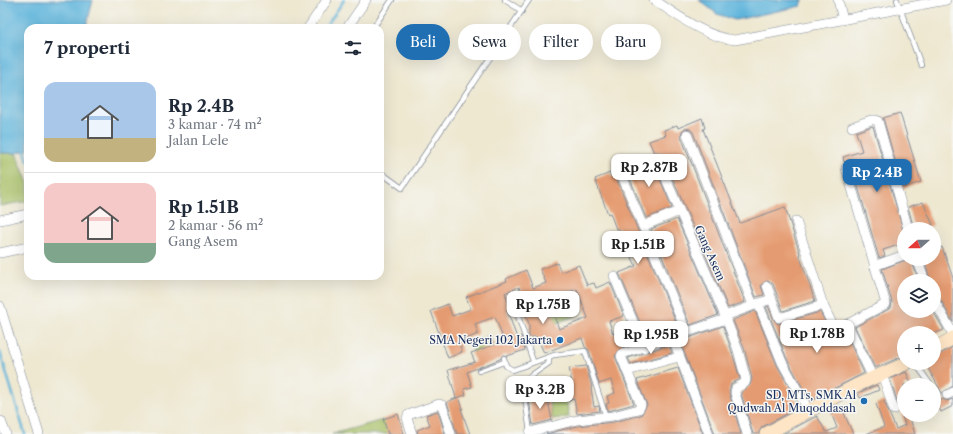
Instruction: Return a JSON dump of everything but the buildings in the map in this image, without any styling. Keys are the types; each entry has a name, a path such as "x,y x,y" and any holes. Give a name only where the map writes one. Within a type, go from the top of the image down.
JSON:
{"street":[{"path":"311,24 327,0"},
{"path":"350,24 366,0"},
{"path":"654,0 701,30 730,40 843,20 898,4 946,0"},
{"path":"838,0 843,20"},
{"path":"852,127 871,120 878,121 906,222"},
{"path":"686,134 755,304 782,362 809,411"},
{"name":"Gang Asem","path":"657,158 726,317 746,378 745,383 736,388 734,391 747,434"},
{"path":"796,221 823,305 835,329 848,324 886,304 846,168"},
{"path":"623,178 686,332"},
{"path":"643,226 679,211"},
{"path":"0,220 24,215"},
{"path":"0,253 24,248"},
{"path":"874,266 897,258"},
{"path":"614,276 644,348"},
{"path":"767,286 777,316 781,318 823,305"},
{"path":"530,433 577,420 606,417 640,407 621,356 622,354 644,348 771,299"},
{"path":"0,306 39,434"},
{"path":"941,313 953,334"},
{"path":"848,324 878,376 894,410"},
{"path":"672,336 709,434"},
{"path":"941,345 953,338"},
{"path":"627,371 679,357"},
{"path":"766,434 897,367"},
{"path":"412,434 407,418 408,415 439,404 442,405 451,434"},
{"path":"1,421 6,434"}],"lane":[{"path":"376,24 392,0"},
{"path":"505,0 522,11"},
{"path":"384,175 402,188 529,0"},
{"path":"898,4 921,65"},
{"path":"514,304 534,361"},
{"path":"479,371 504,360 508,368 516,369 534,361 584,350 606,417"},
{"path":"530,433 523,384 529,377 548,363 549,357"}],"green space":[{"path":"0,153 16,153 24,173 24,202 0,206"},
{"path":"569,289 578,315 554,324 545,298"},
{"path":"489,336 493,346 474,354 470,343"},
{"path":"563,379 569,417 552,419 547,381"},
{"path":"390,418 395,434 332,434"}],"water":[{"path":"0,0 93,0 87,24 24,24 24,151 16,153 0,153"},
{"path":"699,0 803,0 801,6 735,20 717,14"}],"waterway":[{"path":"328,24 344,0"},
{"path":"0,352 25,434"}],"place":[{"name":"SMA Negeri 102 Jakarta","path":"560,340"},
{"name":"SD, MTs, SMK Al Qudwah Al Muqoddasah","path":"864,401"}]}
